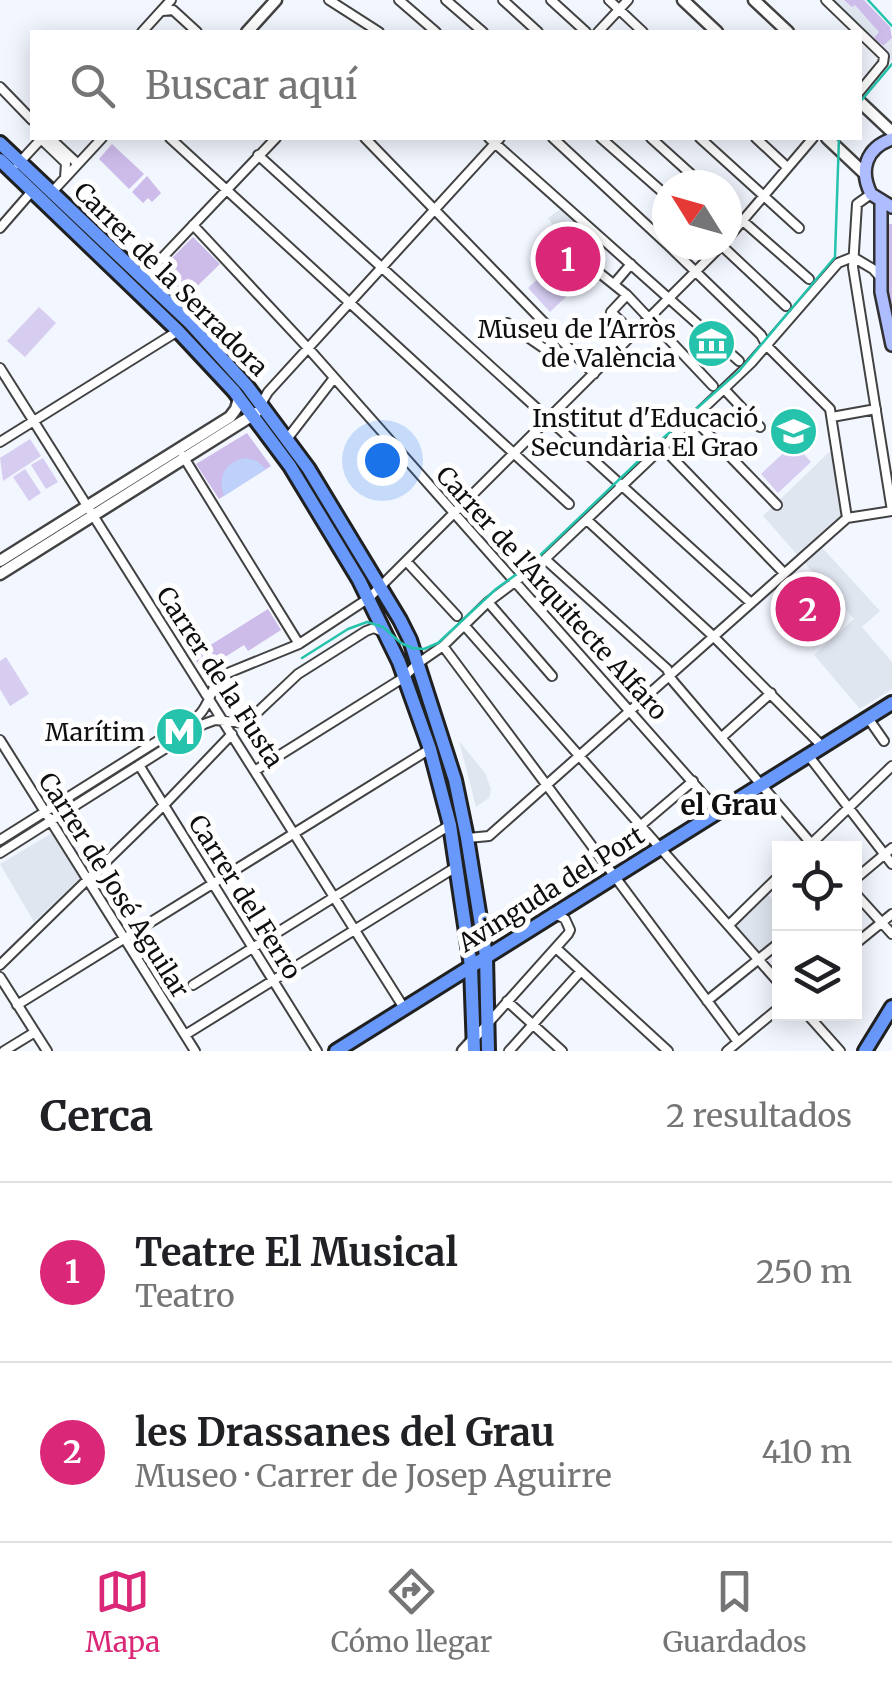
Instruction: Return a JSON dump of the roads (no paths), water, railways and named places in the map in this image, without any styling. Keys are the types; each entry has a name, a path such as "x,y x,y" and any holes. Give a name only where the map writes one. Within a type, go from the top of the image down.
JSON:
{"main road":[{"path":"892,136 873,149 864,173 870,194 887,205 881,278 892,345"},
{"name":"Carrer de la Serradora","path":"0,143 33,190 178,330 239,398 288,439 410,640 455,780 467,838 486,956 488,1051"},
{"name":"Carrer de la Serradora","path":"0,160 17,165 53,191 191,324 257,410 369,598 430,748 450,825 471,966 474,1045"},
{"name":"Avinguda del Port","path":"336,1051 892,703"},
{"path":"865,1051 892,1008"}],"street":[{"path":"144,30 171,0"},
{"path":"254,30 276,0"},
{"path":"329,0 366,28"},
{"path":"398,0 434,30"},
{"path":"446,0 481,30"},
{"path":"502,0 536,30"},
{"path":"551,0 584,30"},
{"path":"609,0 642,30"},
{"path":"600,30 628,0"},
{"path":"683,0 715,30"},
{"path":"754,0 786,30"},
{"path":"826,0 858,30"},
{"path":"163,11 178,13 195,30"},
{"path":"178,13 187,30"},
{"path":"862,34 884,56 883,63 862,88"},
{"path":"0,87 30,118"},
{"path":"862,104 892,136"},
{"path":"17,165 40,140"},
{"path":"44,140 66,163 65,178"},
{"path":"52,140 78,164"},
{"path":"53,191 100,140"},
{"path":"172,140 569,504"},
{"path":"143,278 274,140"},
{"path":"368,140 558,342 594,374"},
{"path":"0,574 90,511 257,410 268,392 494,140"},
{"path":"496,140 739,361"},
{"path":"556,140 652,231"},
{"path":"603,140 652,183"},
{"path":"653,140 686,170"},
{"path":"702,140 799,228"},
{"path":"758,140 787,167"},
{"path":"809,279 742,221 812,140"},
{"path":"829,140 864,173"},
{"path":"258,155 752,602"},
{"path":"0,228 33,190"},
{"path":"467,838 489,836 848,518 892,511 853,258 857,204 870,194"},
{"name":"Carrer de l'Arquitecte Alfaro","path":"193,225 308,348 718,811"},
{"path":"577,255 651,316 713,386"},
{"path":"256,770 403,678 488,602 545,559 768,346 838,262 853,258 881,278"},
{"path":"683,260 830,408 848,518"},
{"path":"0,853 47,816 198,715 223,675 299,644 369,598 707,260"},
{"path":"737,260 786,306"},
{"path":"614,284 631,264"},
{"path":"627,294 611,312 633,334"},
{"path":"507,322 548,351"},
{"path":"0,442 178,330"},
{"name":"Carrer de la Fusta","path":"0,368 404,1008"},
{"path":"288,439 334,378"},
{"path":"724,389 760,426"},
{"path":"181,454 234,414 239,398"},
{"path":"832,417 876,409"},
{"path":"693,418 777,506"},
{"path":"662,447 784,573"},
{"path":"181,454 299,644"},
{"path":"0,561 90,511"},
{"path":"586,520 712,636 822,746"},
{"path":"545,559 670,675 806,841"},
{"path":"408,562 458,616"},
{"path":"488,602 552,676"},
{"path":"464,625 772,975"},
{"path":"0,840 139,765 204,724 246,723 298,674 366,630 380,630 388,637"},
{"path":"443,646 738,1042"},
{"path":"722,737 771,693"},
{"path":"868,718 884,741"},
{"path":"0,965 232,734"},
{"name":"Carrer de José Aguilar","path":"0,740 195,1051"},
{"path":"18,1005 430,748"},
{"path":"808,754 888,851 892,864"},
{"name":"Carrer del Ferro","path":"139,765 317,1051"},
{"path":"816,841 892,766"},
{"path":"640,826 693,782"},
{"path":"192,984 450,825"},
{"path":"862,873 888,851"},
{"path":"185,1035 456,867"},
{"path":"728,925 772,883"},
{"path":"862,901 892,934"},
{"path":"463,1051 474,1045 488,1023 570,930 565,919 553,914"},
{"path":"862,938 892,914"},
{"path":"556,948 668,1051"},
{"path":"707,1001 772,948"},
{"path":"508,1051 581,971"},
{"path":"0,978 47,1051"},
{"path":"507,1001 562,1051"},
{"path":"727,1051 772,1014"},
{"path":"814,1021 840,1051"},
{"path":"4,1051 35,1032"}],"tunnel":[{"path":"548,351 556,344"}],"tram line":[{"path":"868,0 892,26"},
{"path":"862,100 892,64"},
{"path":"302,658 348,629 367,622 383,627 412,648 424,649 438,643 496,589 532,563 739,371 835,257 839,140"}],"place":[{"name":"Teatre El Musical","path":"568,259"},
{"name":"Museu de l'Arròs de València","path":"711,343"},
{"name":"Institut d'Educació Secundària El Grao","path":"793,432"},
{"name":"les Drassanes del Grau","path":"808,609"},
{"name":"Marítim","path":"180,732"}],"district":[{"name":"el Grau","path":"729,805"}]}
